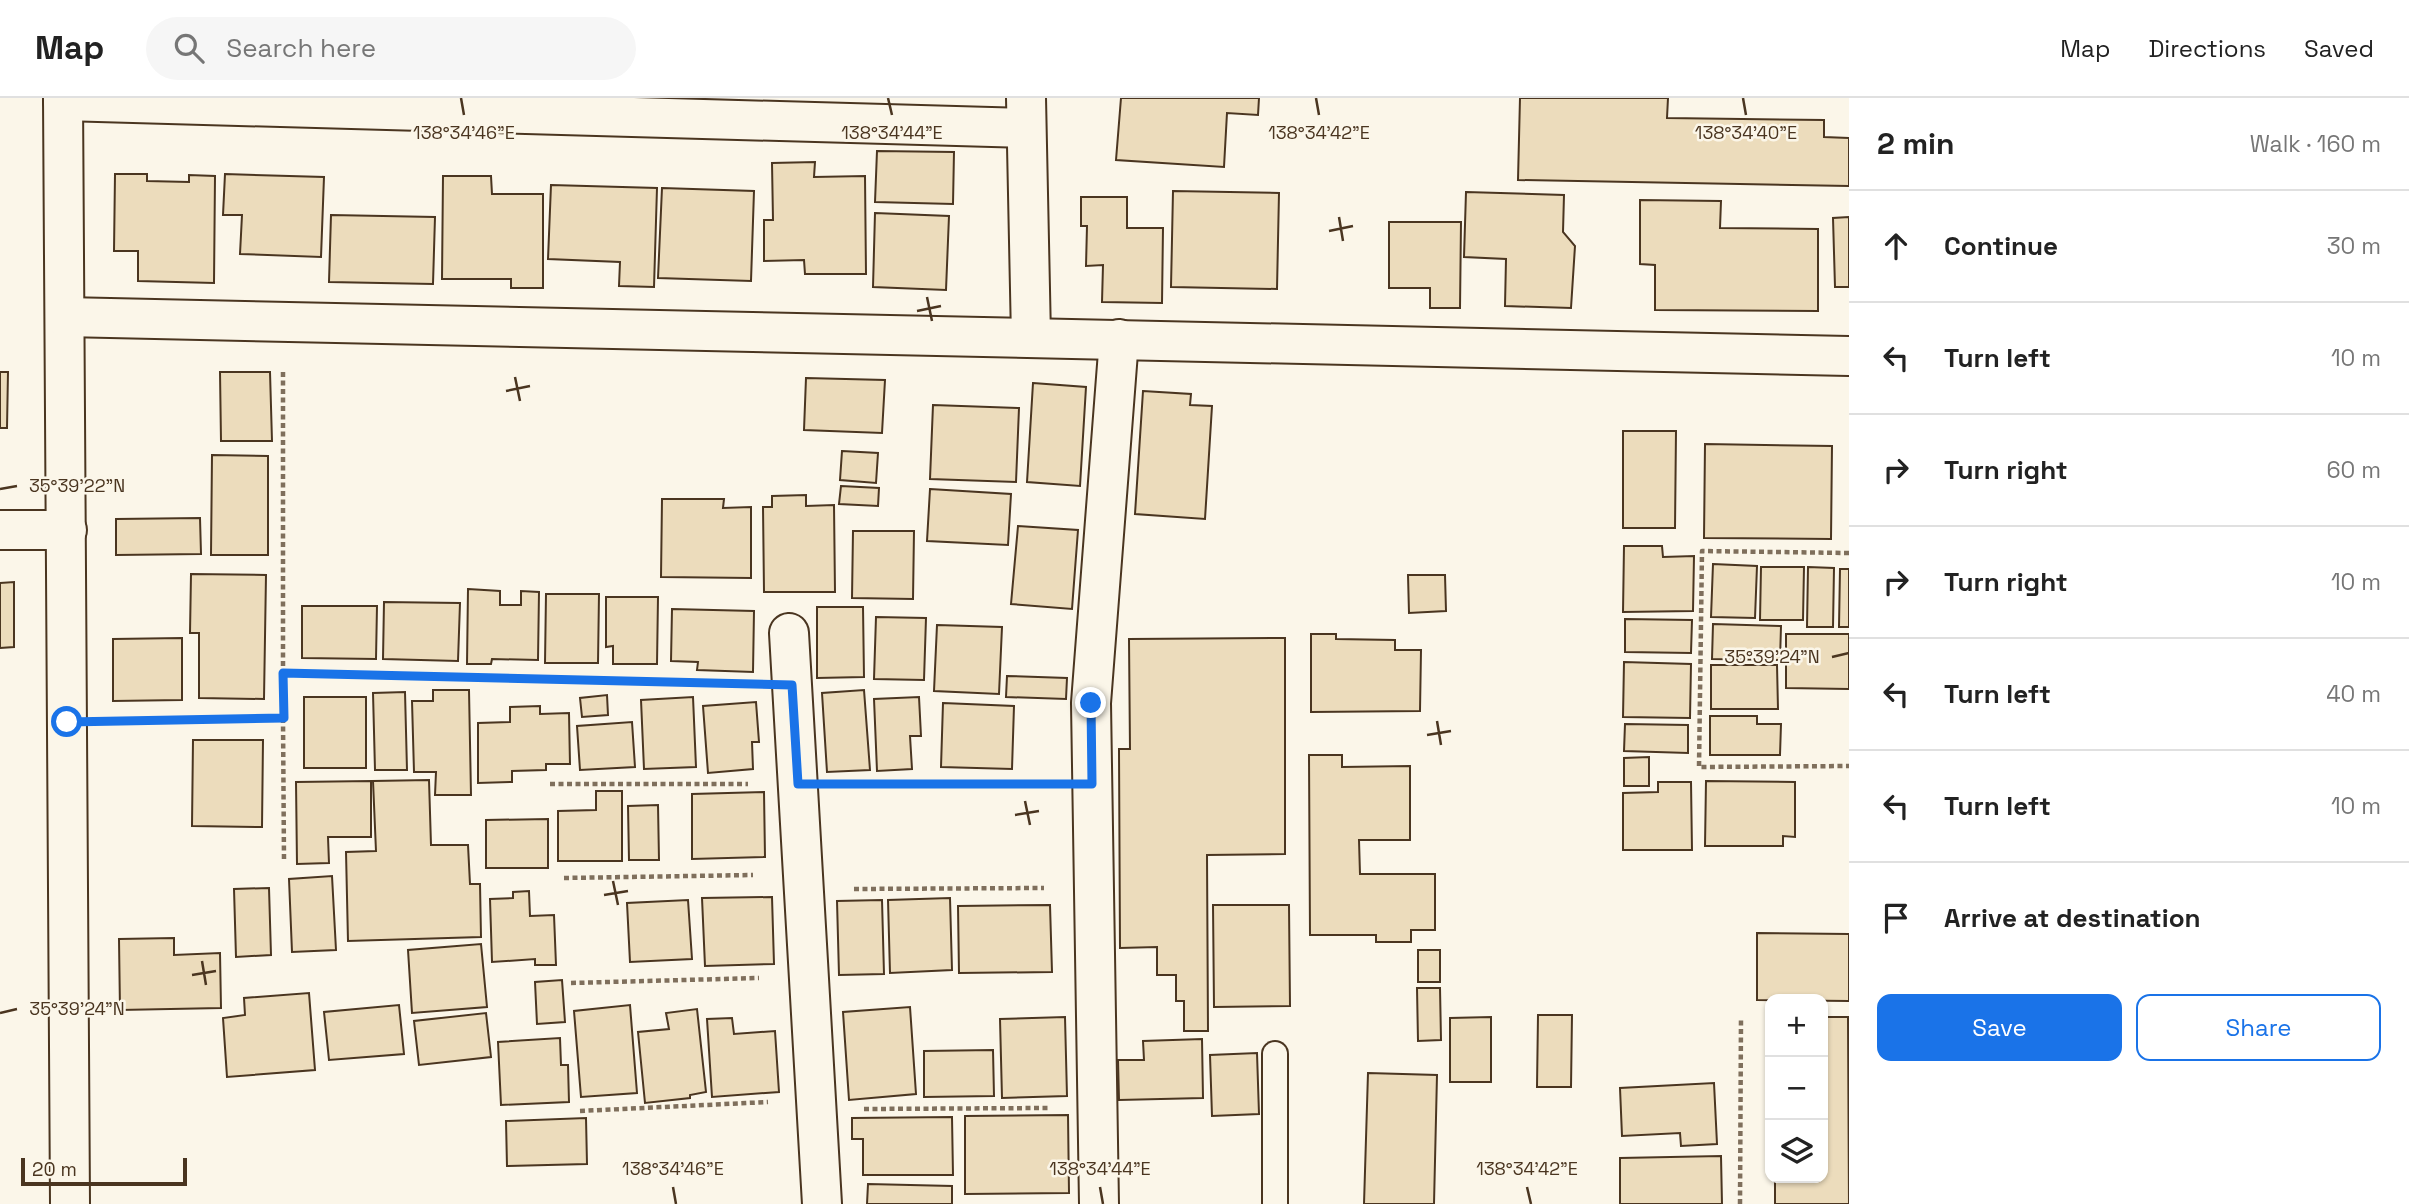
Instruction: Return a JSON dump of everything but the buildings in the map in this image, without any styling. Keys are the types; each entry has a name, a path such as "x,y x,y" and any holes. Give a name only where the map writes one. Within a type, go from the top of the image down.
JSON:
{"street":[{"path":"70,1204 63,99 1026,113 1031,337"},
{"path":"65,317 1849,356"},
{"path":"1099,1204 1091,703 1119,340"},
{"path":"0,530 67,530"},
{"path":"789,634 822,1204"}],"lane":[{"path":"1275,1055 1275,1204"}],"path":[{"path":"284,322 284,860"},
{"path":"1849,553 1702,551 1699,767 1849,766"},
{"path":"283,673 792,685"},
{"path":"67,722 284,718"},
{"path":"550,785 1092,784"},
{"path":"564,878 1094,888"},
{"path":"571,983 809,976"},
{"path":"1740,1204 1741,1017"},
{"path":"580,1111 816,1104 1098,1108"}],"route":[{"path":"67,722 284,718 283,673 792,685 798,784 1092,784 1091,703"}]}
